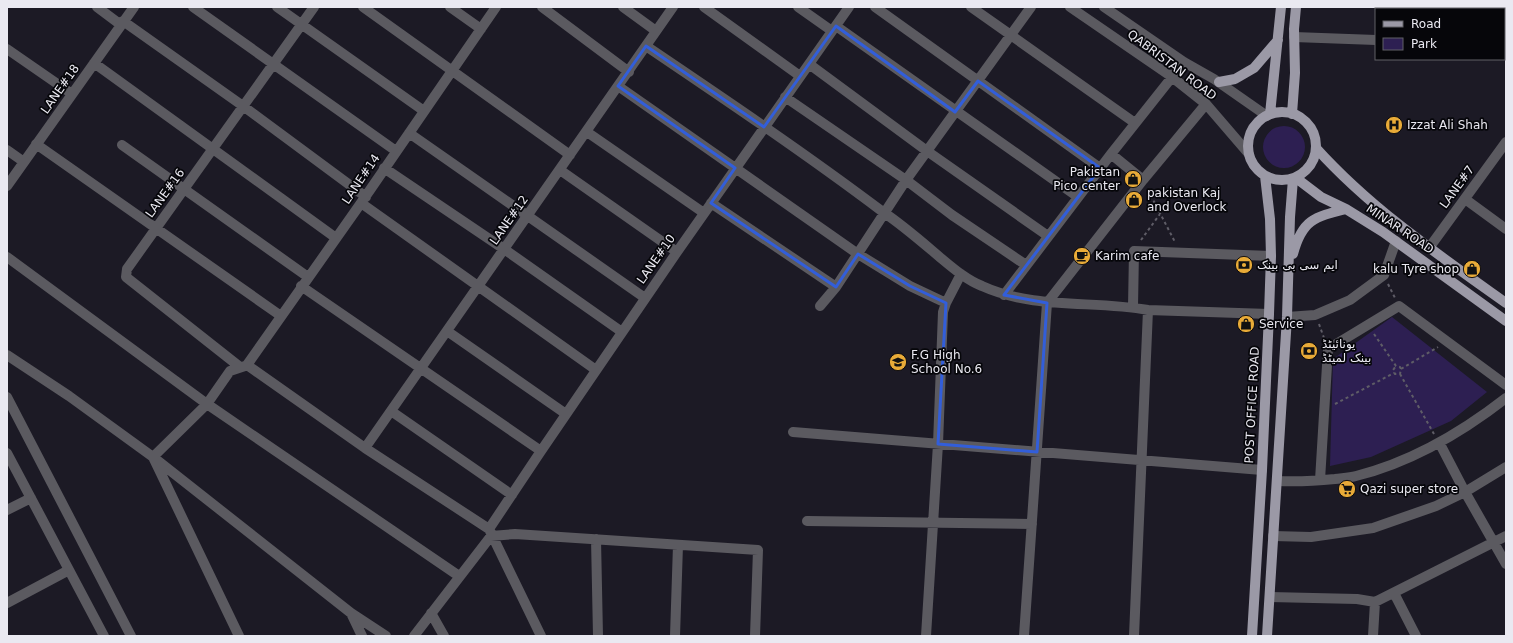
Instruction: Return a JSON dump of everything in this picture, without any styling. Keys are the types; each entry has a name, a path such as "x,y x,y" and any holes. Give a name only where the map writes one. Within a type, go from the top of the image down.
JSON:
{"main road":[{"path":"1268,115 1282,7"},
{"path":"1292,114 1295,73 1294,37 1296,7"},
{"path":"1219,82 1235,79 1254,68 1278,40"},
{"path":"1283,112 1292,114 1300,117 1312,131 1316,148 1311,164 1306,170 1294,178 1278,180 1265,176 1254,166 1249,154 1249,139 1255,126 1268,115 1283,112"},
{"name":"MINAR ROAD","path":"1316,148 1335,169 1392,220 1506,303"},
{"name":"POST OFFICE ROAD","path":"1252,636 1262,470 1271,256 1270,219 1265,176"},
{"path":"1268,636 1287,317 1290,217 1294,178"},
{"name":"MINAR ROAD","path":"1294,178 1321,197 1346,209 1383,232 1506,321"},
{"path":"1289,267 1301,232 1310,222 1320,216 1346,209"},
{"path":"1383,232 1392,220"}],"street":[{"path":"96,7 122,23 243,106 363,200 596,370"},
{"name":"LANE#18","path":"7,186 134,7"},
{"path":"193,7 396,151"},
{"path":"277,7 424,111"},
{"name":"LANE#16","path":"243,366 126,277 127,269 314,7"},
{"path":"363,7 570,155"},
{"path":"450,7 481,29"},
{"name":"LANE#14","path":"153,457 207,404 230,371 243,366 281,316 363,200 496,7"},
{"path":"542,7 629,72"},
{"path":"623,7 656,31"},
{"name":"LANE#12","path":"365,448 673,7"},
{"path":"704,7 800,76"},
{"path":"798,7 834,29 1078,197"},
{"name":"LANE#10","path":"414,636 490,533 540,451 764,126 850,7"},
{"path":"875,7 1100,168"},
{"path":"971,7 1135,123"},
{"path":"820,306 836,287 906,180 1031,7"},
{"name":"QABRISTAN ROAD","path":"1070,7 1172,77 1206,104 1249,154"},
{"name":"QABRISTAN ROAD","path":"1104,7 1184,62 1219,82 1268,115"},
{"path":"1505,43 1506,34"},
{"path":"1294,37 1375,40"},
{"path":"646,46 764,126 884,212 961,274 981,286 1004,294 1047,303 1132,307 1148,310 1269,314"},
{"path":"7,48 72,94"},
{"path":"94,62 336,238"},
{"path":"1004,294 1100,168 1184,62"},
{"path":"809,64 927,151 1048,236"},
{"path":"618,86 858,254 910,286 946,303"},
{"path":"785,97 906,180 952,215 1026,266"},
{"path":"1024,636 1047,303 1143,180 1206,104"},
{"path":"587,132 704,213"},
{"path":"409,133 645,298"},
{"name":"LANE#7","path":"1429,248 1464,199 1502,154 1506,142"},
{"path":"36,144 281,316"},
{"path":"122,145 185,188 308,277"},
{"path":"7,150 24,162"},
{"path":"1111,154 1143,180"},
{"path":"384,168 504,249 622,332"},
{"path":"560,170 677,252"},
{"path":"1464,199 1506,229"},
{"path":"711,202 836,287"},
{"path":"1287,317 1315,315 1350,300 1384,274 1396,241"},
{"path":"1132,307 1134,251 1271,256"},
{"path":"7,257 207,404 459,576"},
{"path":"926,636 938,444 943,312 961,274"},
{"path":"302,286 540,451"},
{"path":"1320,480 1328,349 1399,306 1506,385"},
{"path":"1134,636 1148,310"},
{"path":"447,331 566,414"},
{"path":"7,355 69,396 153,457 351,613 386,636"},
{"path":"243,366 490,533 541,636"},
{"path":"7,397 131,636"},
{"path":"1277,481 1303,482 1355,477 1396,464 1440,444 1488,413 1506,398"},
{"path":"391,411 512,495"},
{"path":"793,432 1262,470"},
{"path":"1440,444 1465,492 1506,564"},
{"path":"7,453 104,636"},
{"path":"153,457 239,636"},
{"path":"1273,536 1311,537 1373,528 1436,506 1465,492 1506,467"},
{"path":"7,510 31,498"},
{"path":"807,521 1032,524"},
{"path":"490,533 758,550 755,636"},
{"path":"1270,597 1357,599 1375,602 1495,543 1506,536"},
{"path":"596,539 598,636"},
{"path":"675,636 678,545"},
{"path":"7,603 69,570"},
{"path":"1394,593 1416,636"},
{"path":"1373,636 1375,602"},
{"path":"351,613 362,636"},
{"path":"432,613 444,636"}],"path":[{"path":"1143,180 1181,253"},
{"path":"1134,251 1160,214"},
{"path":"1384,274 1399,306"},
{"path":"1315,315 1328,349"},
{"path":"1367,324 1396,366 1400,367 1401,369"},
{"path":"1440,444 1400,374 1401,369 1448,341"},
{"path":"1394,373 1393,370 1396,366"},
{"path":"1325,410 1394,373 1400,374"}],"highlighted area":[{"path":"836,26 955,112 978,81 1100,168 1004,295 1047,303 1037,452 938,444 946,303 910,286 858,254 836,287 711,203 735,168 618,86 646,46 764,127"}],"green space":[{"path":"1280,126 1288,126 1296,129 1302,135 1305,147 1302,159 1296,165 1288,168 1280,168 1272,165 1266,159 1263,151 1263,143 1266,135 1272,129"},
{"path":"1392,317 1487,392 1451,421 1371,457 1330,466 1333,359"}],"place":[{"name":"Izzat Ali Shah","path":"1394,125"},
{"name":"Pakistan Pico center","path":"1133,179"},
{"name":"pakistan Kaj and Overlock","path":"1134,200"},
{"name":"Karim cafe","path":"1082,256"},
{"name":"ایم سی بی بینک","path":"1244,265"},
{"name":"kalu Tyre shop","path":"1472,269"},
{"name":"Service","path":"1246,324"},
{"name":"یونائیٹڈ بینک لمیٹڈ","path":"1309,351"},
{"name":"F.G High School No.6","path":"898,362"},
{"name":"Qazi super store","path":"1347,489"}]}
